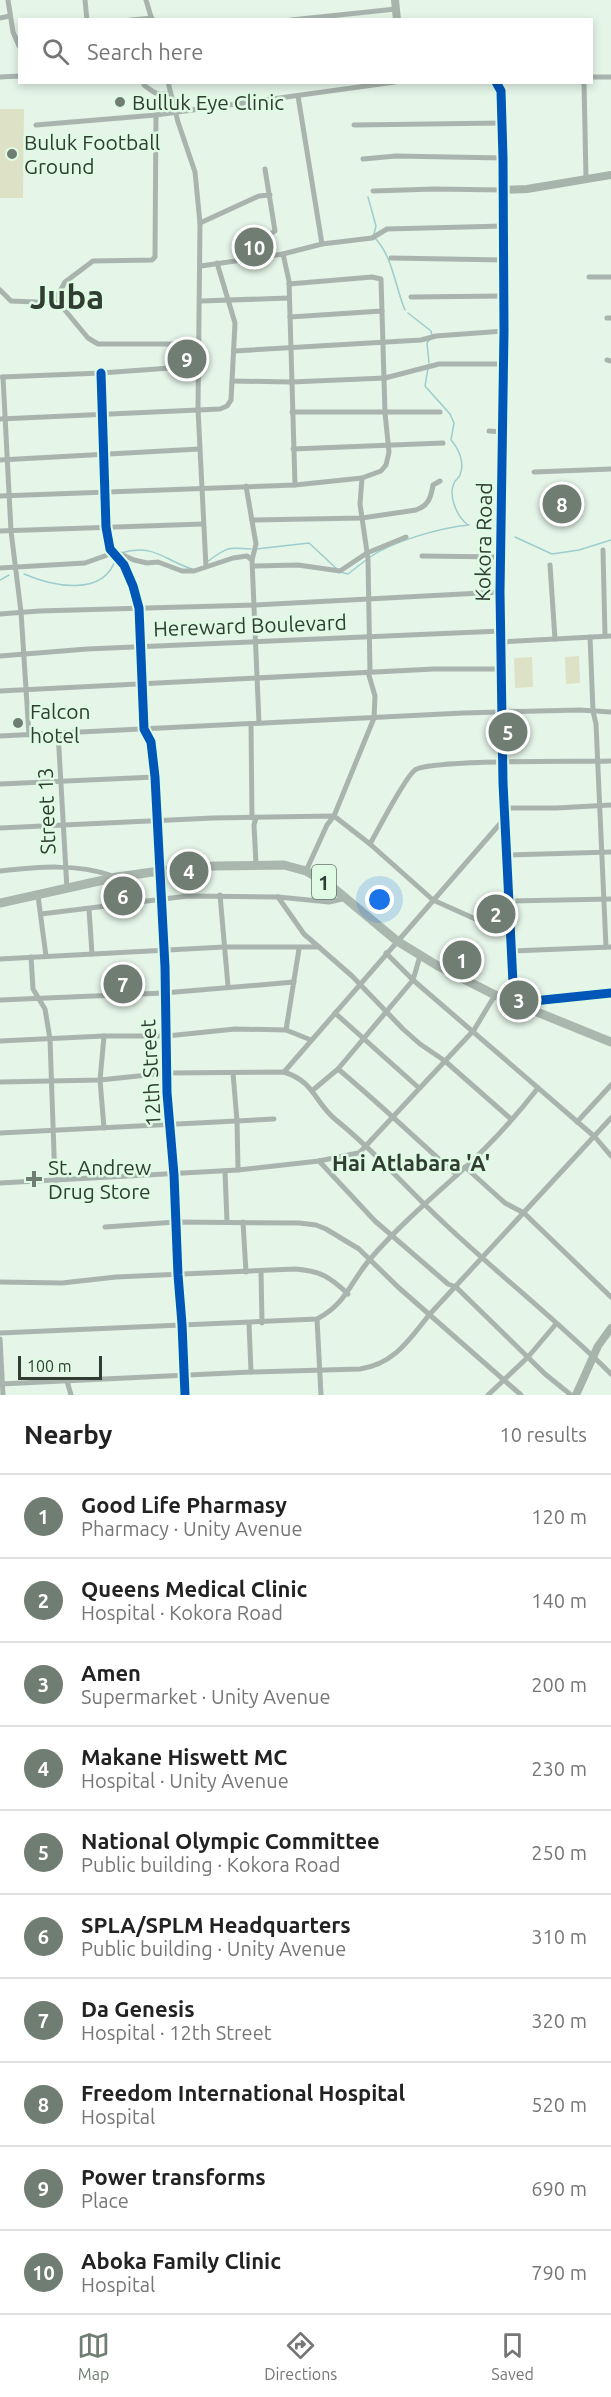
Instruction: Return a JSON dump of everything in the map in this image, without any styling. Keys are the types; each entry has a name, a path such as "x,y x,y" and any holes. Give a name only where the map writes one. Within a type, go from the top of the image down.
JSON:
{"main road":[{"name":"1","path":"0,903 117,877 160,871 256,864 284,865 306,871 347,898 397,941 420,956 495,995 611,1042"}],"street":[{"path":"9,0 10,16 16,31"},
{"path":"85,0 87,18"},
{"path":"146,0 152,18"},
{"path":"303,18 403,0"},
{"path":"395,3 397,18"},
{"path":"0,18 10,16"},
{"path":"0,78 18,76"},
{"path":"593,77 611,77"},
{"path":"168,84 195,172 200,223 201,301 198,409 206,567"},
{"path":"36,125 156,116 381,84"},
{"name":"Kokora Road","path":"497,84 501,91 504,226 500,557 502,763 514,1003"},
{"path":"584,84 586,178"},
{"path":"144,85 151,92 170,93"},
{"path":"298,96 322,244"},
{"path":"156,116 155,257 152,260 93,261 65,282 59,293 59,303 88,339 98,344 200,344"},
{"path":"354,125 502,123"},
{"path":"363,159 396,156 503,158"},
{"path":"237,260 238,249 275,231 265,169"},
{"path":"373,191 527,189 611,175"},
{"path":"200,223 259,196 270,195"},
{"path":"201,266 374,237 387,229 504,226"},
{"path":"283,254 289,284 295,484"},
{"path":"391,258 504,260"},
{"path":"3,419 220,409 230,404 235,323 218,263"},
{"path":"0,496 295,484 362,478 381,471 387,465 388,445 385,413 382,281 379,277 289,284"},
{"path":"589,277 611,277"},
{"path":"0,290 11,302 59,303"},
{"path":"411,297 504,296"},
{"path":"201,301 289,298"},
{"path":"290,317 382,310"},
{"path":"234,351 383,342 504,331"},
{"path":"232,381 291,382 385,378 439,364 504,364"},
{"path":"29,735 25,654 11,531 1,377 198,366"},
{"name":"12th Street","path":"101,373 106,526 112,551 124,565 134,586 139,608 144,729 151,742 155,777 167,1073 185,1395"},
{"path":"292,412 440,412"},
{"path":"489,431 503,432"},
{"path":"293,449 443,443"},
{"path":"0,460 199,449"},
{"path":"534,472 611,469"},
{"path":"306,871 327,825 334,816 374,718 375,696 369,672 367,553 360,504 362,478"},
{"path":"252,520 362,518 423,508 428,502 433,485 440,481"},
{"path":"246,486 256,549 253,563 259,723"},
{"path":"0,531 203,524"},
{"path":"0,568 85,563 112,551 147,564 158,562 182,572 194,571 240,556 247,556 253,563 298,565 340,571 367,553 406,537"},
{"path":"501,642 608,636 603,550"},
{"path":"422,556 500,557"},
{"path":"550,565 555,639"},
{"path":"0,614 255,605 500,592"},
{"name":"Hereward Boulevard","path":"0,656 141,646 501,631"},
{"path":"512,951 608,947 608,899 596,724 593,711 590,637"},
{"path":"0,691 450,668 501,669"},
{"path":"0,736 374,718 611,712"},
{"path":"251,724 256,864"},
{"name":"Street 13","path":"58,732 67,889"},
{"path":"370,844 413,771 419,768 502,763 611,761"},
{"path":"0,784 155,777"},
{"path":"505,808 611,805"},
{"path":"0,828 213,818 334,816 370,844 433,900 512,935"},
{"path":"284,1072 505,818"},
{"path":"508,855 611,852"},
{"path":"0,871 65,866 91,869 117,877"},
{"path":"220,895 228,986"},
{"path":"41,914 160,898 220,895 329,902 347,898"},
{"path":"38,896 46,956"},
{"path":"278,897 291,919 420,1044 445,1061 511,1119"},
{"path":"510,901 608,899"},
{"path":"89,909 92,954"},
{"path":"0,958 224,947 299,949 319,947"},
{"path":"286,1030 299,949"},
{"path":"387,953 413,980 474,1030 595,1137 611,1156"},
{"path":"313,1090 338,1069 413,980 420,956"},
{"path":"31,957 33,989 45,1009 50,1039 56,1182"},
{"path":"0,1000 164,993 294,982"},
{"path":"514,1003 611,993"},
{"path":"0,1184 238,1170 352,1155 362,1151 474,1030 495,995"},
{"path":"334,1013 419,1088"},
{"path":"0,1041 104,1036 167,1036 236,1029 286,1030 311,1040"},
{"path":"104,1036 100,1080 104,1128"},
{"path":"338,1069 394,1116 457,1175"},
{"path":"233,1072 238,1170"},
{"path":"0,1082 100,1080 167,1073 233,1072 284,1072 301,1079 313,1090 326,1112 366,1146 482,1259 611,1374"},
{"path":"577,1122 611,1085"},
{"path":"0,1333 317,1319 329,1312 348,1294 369,1260 423,1204 465,1167 538,1088"},
{"path":"1,1384 251,1372 360,1370 377,1366 406,1344 611,1118"},
{"path":"0,1133 274,1119"},
{"path":"320,1161 375,1221 448,1284 456,1287 555,1383 574,1395 598,1346 611,1328"},
{"path":"465,1167 505,1203 524,1213 611,1297"},
{"path":"225,1171 227,1222"},
{"path":"105,1227 176,1222 316,1225 339,1235 521,1395"},
{"path":"243,1222 246,1272"},
{"path":"0,1282 62,1282 116,1277 295,1269 316,1271 333,1280 348,1294"},
{"path":"261,1272 262,1323"},
{"path":"317,1319 321,1395"},
{"path":"249,1323 251,1372"},
{"path":"488,1395 528,1357 556,1324"},
{"path":"0,1339 3,1395"},
{"path":"67,1381 71,1395"}],"green space":[{"name":"Buluk Football Ground","path":"0,109 24,109 23,198 0,198"},
{"path":"579,656 580,683 566,684 565,657"},
{"path":"532,657 533,687 515,688 514,658"}],"waterway":[{"path":"368,197 376,226 374,234"},
{"path":"375,238 390,263 405,310"},
{"path":"408,313 431,331 432,335"},
{"path":"429,363 427,343 430,339"},
{"path":"428,368 425,386 450,414 454,423 451,440 459,452 462,466 460,475 452,488 452,494 457,512 468,525"},
{"path":"370,557 417,536 469,525"},
{"path":"515,537 552,554 579,550 611,540"},
{"path":"256,549 309,543 337,569"},
{"path":"207,562 228,549 251,549"},
{"path":"121,553 132,550 150,551 192,569"},
{"path":"24,574 62,585 89,584 110,571 116,558"},
{"path":"340,572 348,574 366,560"},
{"path":"0,580 9,575"}],"cycle path":[{"path":"497,84 501,91 503,158 504,331 500,592 503,783 514,1003 611,993"},
{"path":"101,373 106,527 110,549 124,565 139,608 144,729 151,742 155,777 165,967 167,1093 174,1175 185,1395"}],"place":[{"name":"Bulluk Eye Clinic","path":"120,102"},
{"name":"Buluk Football Ground","path":"12,154"},
{"name":"Aboka Family Clinic","path":"254,247"},
{"name":"Power transforms","path":"187,359"},
{"name":"Freedom International Hospital","path":"562,504"},
{"name":"Falcon hotel","path":"18,723"},
{"name":"National Olympic Committee","path":"508,732"},
{"name":"Makane Hiswett MC","path":"189,871"},
{"name":"SPLA/SPLM Headquarters","path":"123,896"},
{"name":"Queens Medical Clinic","path":"496,914"},
{"name":"Good Life Pharmasy","path":"462,960"},
{"name":"Da Genesis","path":"123,984"},
{"name":"Amen","path":"519,1000"},
{"name":"St. Andrew Drug Store","path":"34,1179"}],"district":[{"name":"Juba","path":"67,296"},
{"name":"Hai Atlabara 'A'","path":"411,1162"}]}
